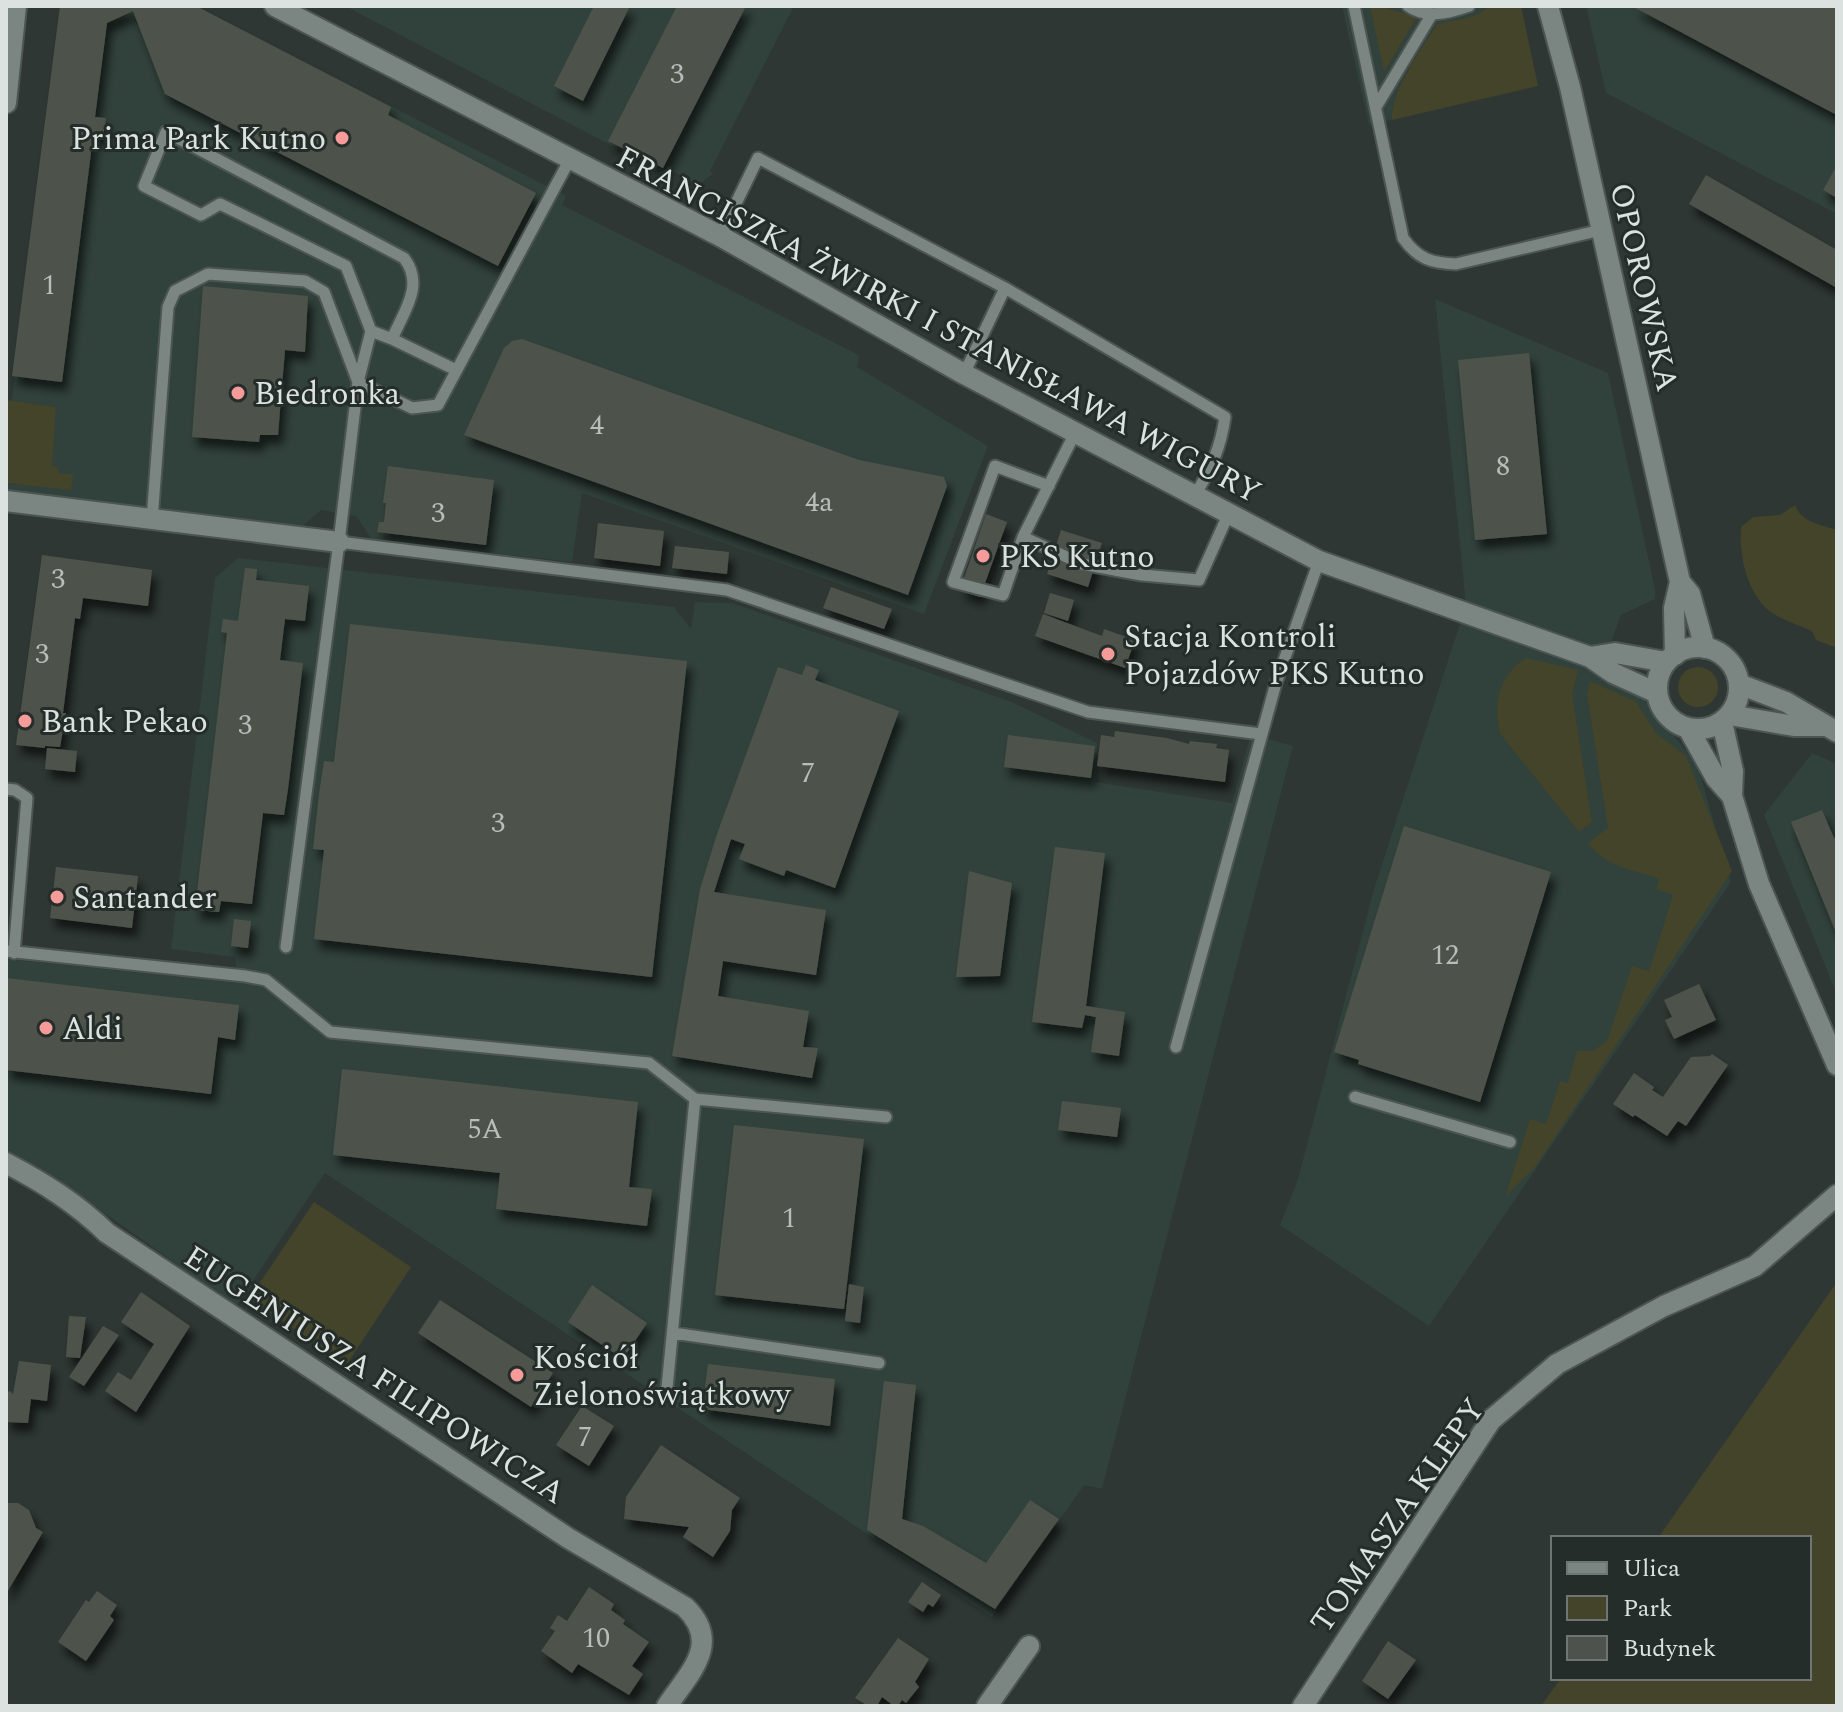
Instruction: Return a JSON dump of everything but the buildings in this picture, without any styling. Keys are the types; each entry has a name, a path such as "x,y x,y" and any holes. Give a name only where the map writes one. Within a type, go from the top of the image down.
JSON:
{"street":[{"path":"6,99 16,6"},
{"name":"FRANCISZKA ŻWIRKI I STANISŁAWA WIGURY","path":"275,6 720,236 964,374 1319,561 1590,657 1613,673 1657,693"},
{"name":"OPOROWSKA","path":"1548,6 1570,87 1680,582 1674,608 1671,658"},
{"path":"6,501 339,542"},
{"name":"OPOROWSKA","path":"1680,582 1690,594 1705,648"},
{"path":"1692,648 1705,648 1725,657 1735,670 1739,684 1738,697 1726,718 1706,729 1688,728 1667,715 1657,693 1659,676 1671,658 1692,648"},
{"name":"FRANCISZKA ŻWIRKI I STANISŁAWA WIGURY","path":"1590,657 1615,653 1671,658"},
{"path":"1739,684 1786,702 1830,729"},
{"path":"1726,718 1830,729"},
{"path":"1726,718 1733,771 1732,796 1759,884 1837,1065"},
{"path":"1688,728 1716,778 1732,796"},
{"name":"EUGENIUSZA FILIPOWICZA","path":"6,1163 50,1186 83,1209 107,1233 555,1529 685,1607 697,1619 703,1639 701,1655 667,1706"},
{"name":"TOMASZA KLEPY","path":"1303,1706 1491,1420 1557,1364 1664,1306 1755,1266 1837,1195"},
{"path":"987,1706 1029,1646"}],"lane":[{"path":"1354,6 1403,238 1413,252 1424,260 1456,264 1601,230"},
{"path":"1408,6 1417,12 1432,14 1453,12 1469,6"},
{"path":"1376,107 1432,14"},
{"path":"286,947 358,382 371,331 346,266 220,204 201,215 144,186 166,132 404,258 413,270 414,288 392,339"},
{"path":"720,236 758,158 1005,288 1225,417 1221,445 1206,479 1194,496"},
{"path":"152,520 168,307 175,291 208,274 305,281 324,292 358,382 412,408 438,405 570,159"},
{"path":"964,374 1005,288"},
{"path":"371,331 456,370"},
{"path":"1049,486 995,466 953,582 1003,595 1023,537 1049,486 1075,433"},
{"path":"1023,537 1082,564 1142,575 1199,580 1228,515"},
{"path":"339,542 727,590 1088,712 1261,734"},
{"path":"1176,1047 1276,683 1319,561"},
{"path":"6,789 15,790 27,798 10,952 245,976 266,980 330,1032 649,1063 695,1099 886,1117"},
{"path":"1355,1097 1510,1142"},
{"path":"667,1388 695,1099"},
{"path":"673,1333 879,1363"}],"shaded area":[{"path":"60,6 196,6 566,196 562,205 859,355 857,367 988,446 924,614 582,493 572,562 372,540 356,516 321,510 297,531 6,505 6,448"},
{"path":"345,6 794,6 710,171 714,173 698,185 665,167 662,172"},
{"path":"1342,6 1514,6 1533,87 1369,125"},
{"path":"1586,6 1837,6 1837,214 1606,93"},
{"path":"1435,299 1608,373 1655,599 1621,615 1599,675 1641,696 1697,764 1731,882 1429,1326 1280,1225 1298,1179 1374,889 1466,605"},
{"path":"238,558 674,607 691,629 695,602 732,603 1012,702 1097,743 1095,782 1232,803 1251,734 1293,746 1102,1489 1084,1485 992,1617 325,1173 236,1306 83,1198 6,1159 6,959 238,983 235,957 171,949 215,578"},
{"path":"1812,753 1837,764 1837,995 1764,815"}],"green space":[{"path":"1370,6 1414,14 1416,19 1384,72"},
{"path":"1489,6 1521,6 1538,86 1392,120 1401,83 1437,24 1472,16"},
{"path":"6,400 56,407 52,465 58,467 59,474 73,474 71,490 6,483"},
{"path":"1795,505 1807,519 1837,530 1837,645 1834,647 1816,640 1812,631 1767,609 1751,587 1744,567 1741,527 1753,517 1780,515"},
{"path":"1527,658 1578,670 1572,694 1592,822 1579,832 1501,735 1497,713 1500,691 1510,672"},
{"path":"1698,667 1712,673 1718,687 1712,701 1698,707 1684,701 1678,687 1684,673"},
{"path":"1590,681 1635,701 1657,734 1686,756 1732,871 1535,1167 1505,1197 1530,1119 1546,1124 1560,1081 1568,1083 1577,1051 1593,1051 1607,1041 1632,966 1649,971 1673,895 1656,889 1659,879 1611,862 1588,843 1608,828 1587,694"},
{"path":"314,1202 411,1267 347,1364 249,1299"},
{"path":"1837,1282 1837,1706 1541,1706 1560,1680 1811,1680 1811,1536 1659,1536"}],"place":[{"name":"Prima Park Kutno","path":"342,138"},
{"name":"Biedronka","path":"238,393"},
{"name":"PKS Kutno","path":"983,556"},
{"name":"Stacja Kontroli Pojazdów PKS Kutno","path":"1108,654"},
{"name":"Bank Pekao","path":"25,721"},
{"name":"Santander","path":"57,897"},
{"name":"Aldi","path":"46,1028"},
{"name":"Kościół Zielonoświątkowy","path":"517,1375"}]}
